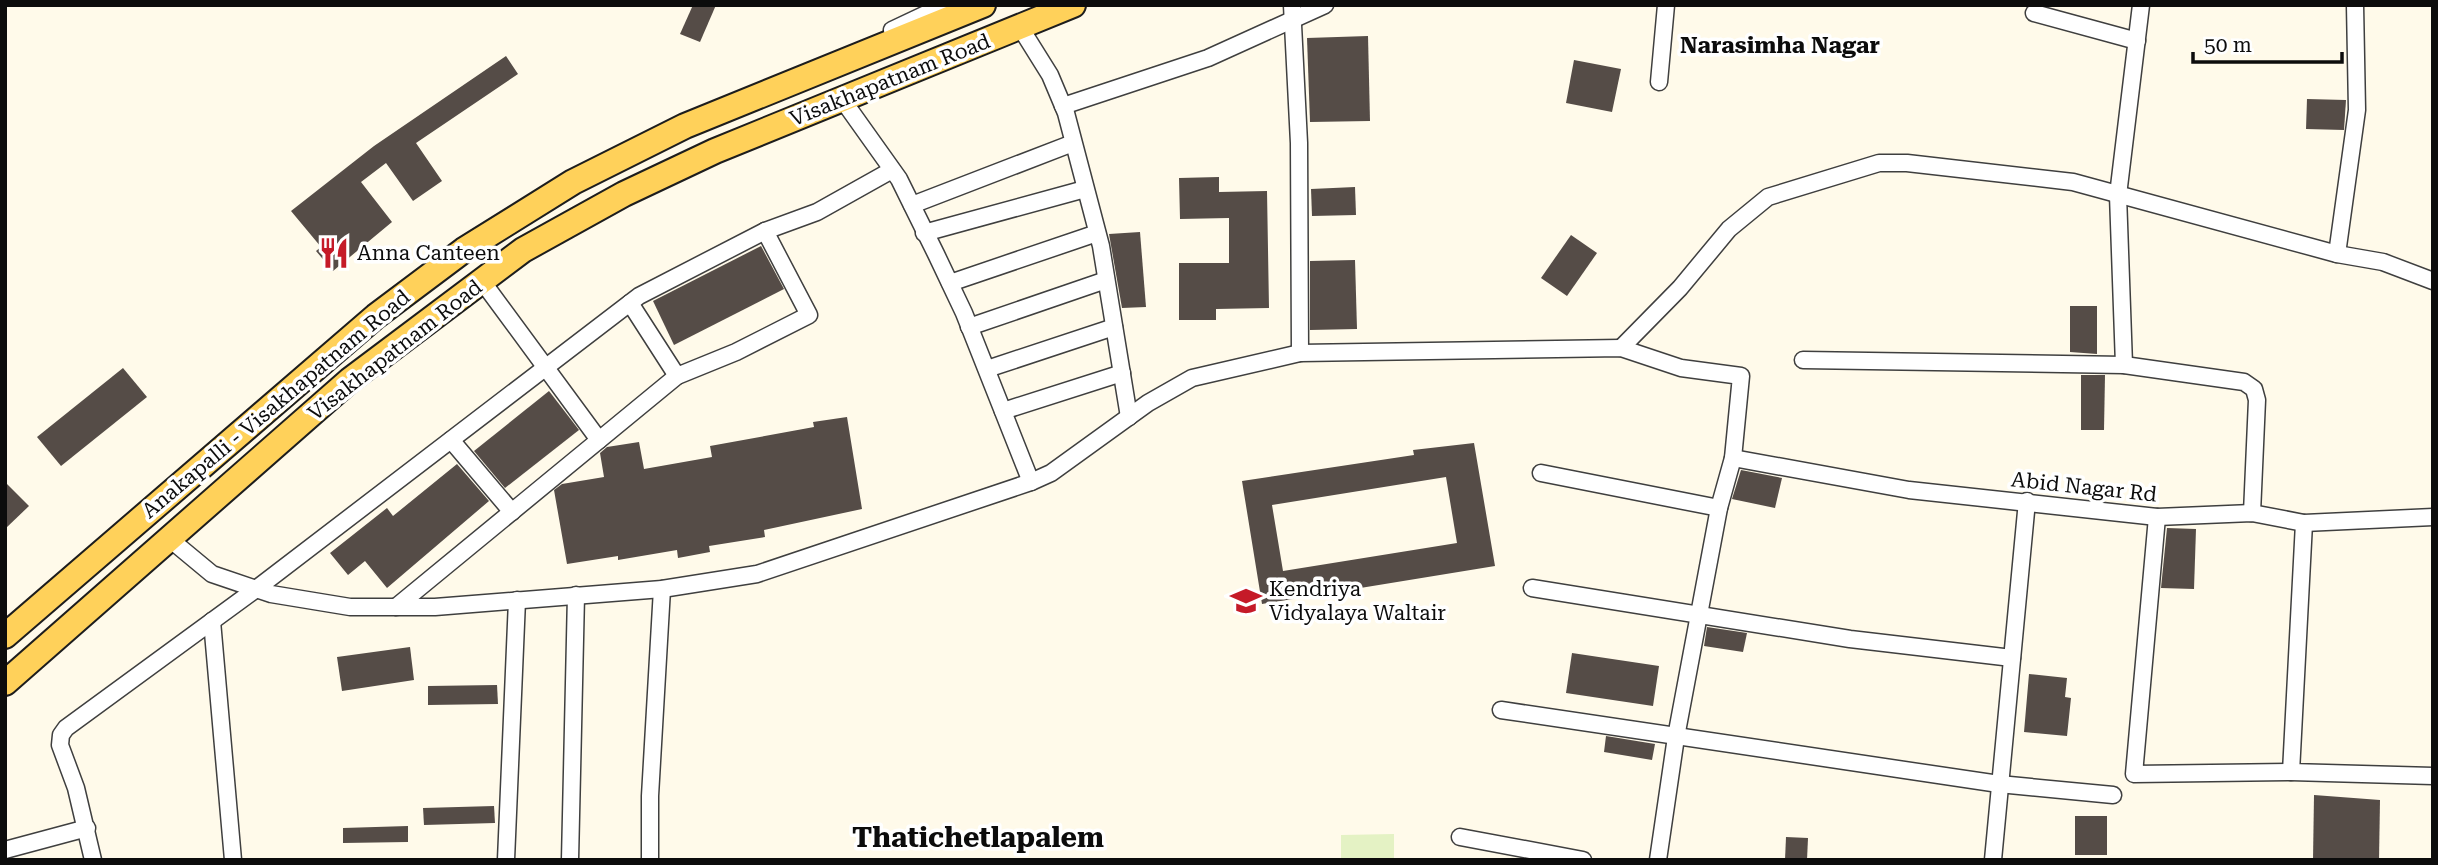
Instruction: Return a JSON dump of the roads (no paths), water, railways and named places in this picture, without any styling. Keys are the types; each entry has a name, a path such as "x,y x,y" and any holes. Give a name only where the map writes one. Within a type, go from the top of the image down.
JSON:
{"main road":[{"name":"Anakapalli - Visakhapatnam Road","path":"5,636 376,316 464,250 572,181 685,126 983,5"},
{"name":"Visakhapatnam Road","path":"5,683 171,540 349,380 523,250 624,194 715,151 1073,5"}],"street":[{"path":"784,86 945,5"},
{"path":"1063,106 1208,58 1294,12 1325,5"},
{"path":"1659,82 1666,5"},
{"path":"2124,365 2118,195 2141,5"},
{"path":"2337,254 2357,110 2355,5"},
{"path":"1294,12 1300,353"},
{"path":"2034,13 2137,41"},
{"path":"1020,27 1050,75 1063,106 1097,233 1129,417"},
{"path":"842,99 892,170 912,205 969,327 1031,482"},
{"path":"912,205 1073,144"},
{"path":"1621,348 1680,288 1728,229 1768,197 1880,163 1906,163 2073,182 2337,254 2383,262 2433,281"},
{"path":"93,860 87,828 60,745 61,735 66,728 256,589 630,303 765,231 817,212 892,170"},
{"path":"924,233 1085,190"},
{"path":"396,607 677,376 736,352 809,315 765,231"},
{"path":"950,283 1097,233"},
{"path":"969,327 1106,280"},
{"path":"482,281 599,440"},
{"path":"630,303 677,376"},
{"path":"987,369 1114,327"},
{"path":"171,540 212,574 256,589 350,607 435,607 662,589 757,574 1031,482 1051,473 1129,417 1192,379 1300,353 1621,348 1681,368 1741,376 1733,458 1719,508 1676,737 1658,860"},
{"path":"1803,360 2124,365 2232,378 2254,389 2257,400 2252,513"},
{"path":"1003,411 1122,373"},
{"path":"452,439 512,512"},
{"name":"Abid Nagar Rd","path":"1733,458 1909,490 2157,517 2252,513 2304,523 2433,517"},
{"path":"1541,473 1719,508"},
{"path":"1993,860 2027,501"},
{"path":"2157,517 2134,774 2291,772 2433,776"},
{"path":"2291,772 2304,523"},
{"path":"1532,588 1850,639 2012,658"},
{"path":"650,860 650,784 662,589"},
{"path":"570,860 576,595"},
{"path":"506,860 517,600"},
{"path":"212,621 233,860"},
{"path":"1500,710 1999,784 2113,795"},
{"path":"5,850 87,828"},
{"path":"1460,837 1583,860"}],"place":[{"name":"Anna Canteen","path":"334,253"},
{"name":"Kendriya Vidyalaya Waltair","path":"1246,601"}],"district":[{"name":"Narasimha Nagar","path":"1780,45"},
{"name":"Thatichetlapalem","path":"978,837"}]}
